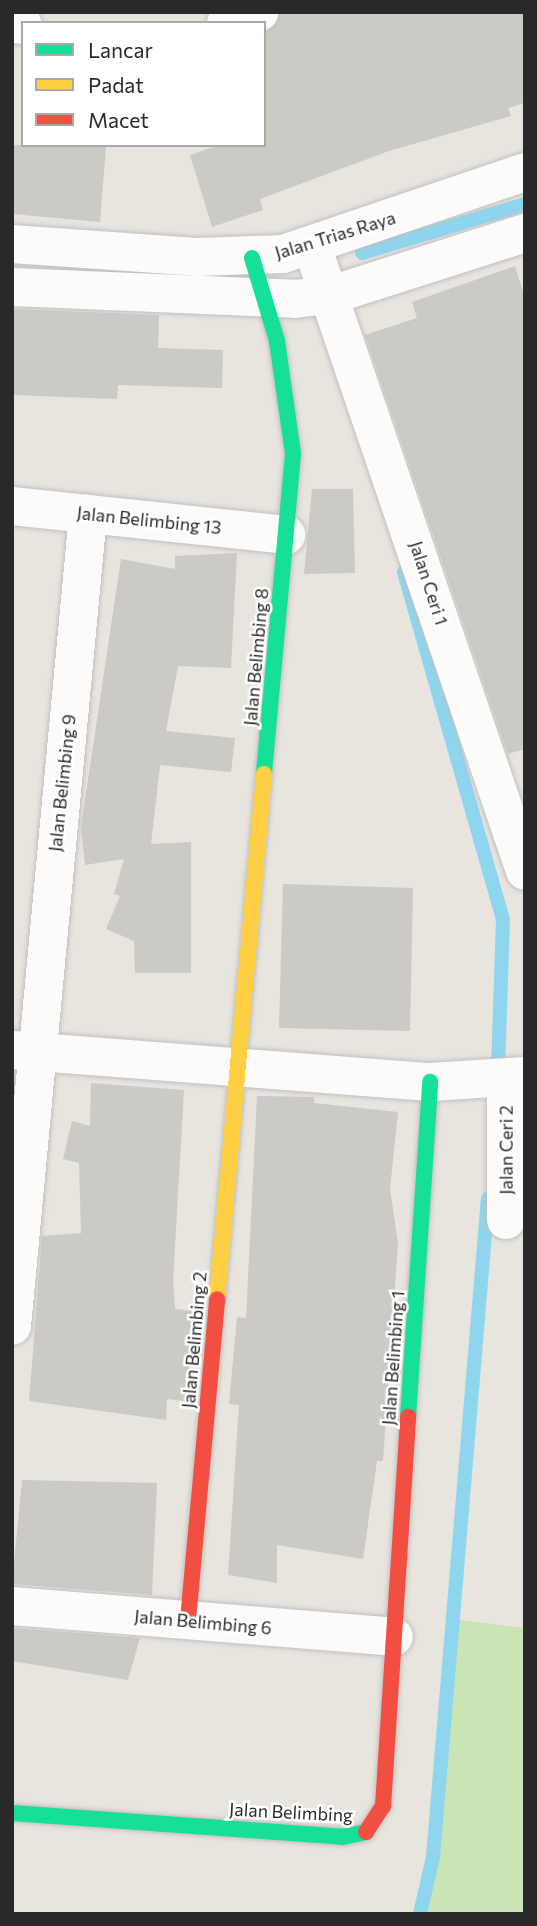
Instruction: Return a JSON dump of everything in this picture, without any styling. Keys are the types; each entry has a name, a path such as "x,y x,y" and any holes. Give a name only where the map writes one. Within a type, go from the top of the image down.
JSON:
{"street":[{"path":"232,21 259,12"},
{"name":"Jalan Trias Raya","path":"12,244 252,258 313,246 525,172"},
{"path":"12,286 263,299 334,294 525,233"},
{"name":"Jalan Ceri 1","path":"313,246 334,294 525,871"},
{"name":"Jalan Belimbing 8","path":"239,1063 286,535 291,411 252,258"},
{"name":"Jalan Belimbing 13","path":"12,506 286,535"},
{"name":"Jalan Belimbing 9","path":"12,1326 24,1052 88,514"},
{"path":"24,1052 239,1063 430,1082 516,1078"},
{"name":"Jalan Belimbing 2","path":"188,1620 239,1063"},
{"name":"Jalan Ceri 2","path":"506,1220 516,1078"},
{"name":"Jalan Belimbing 1","path":"394,1637 430,1082"},
{"name":"Jalan Belimbing 6","path":"12,1606 394,1637"},
{"name":"Jalan Belimbing","path":"12,1813 362,1835 383,1806 394,1637"}],"green space":[{"path":"453,1619 525,1628 525,1914 420,1914 433,1857"}],"building":[{"path":"280,12 525,12 525,103 508,108 511,116 389,151 260,199 263,210 212,227 190,155 213,147 266,147 266,30"},
{"path":"12,145 106,147 100,222 12,214"},
{"path":"515,266 525,298 525,749 508,754 365,335 417,318 412,302"},
{"path":"12,309 159,315 158,348 223,350 222,388 118,385 117,399 12,395"},
{"path":"312,489 353,489 355,573 304,574"},
{"path":"237,553 231,668 178,666 166,731 235,738 231,772 160,765 151,844 191,842 191,973 135,973 134,941 106,929 120,896 114,894 124,859 85,865 81,827 121,559 175,569 175,556"},
{"path":"283,884 413,888 410,1031 279,1028"},
{"path":"91,1083 184,1090 173,1281 175,1309 194,1311 186,1401 167,1399 166,1420 29,1401 42,1236 81,1233 79,1163 63,1159 72,1121 90,1126"},
{"path":"257,1096 314,1097 314,1103 398,1112 390,1189 398,1243 383,1461 377,1461 363,1559 277,1545 277,1583 228,1575 239,1405 229,1404 237,1317 246,1318"},
{"path":"22,1480 157,1483 152,1595 12,1584"},
{"path":"12,1628 140,1638 128,1680 12,1661"}],"waterway":[{"path":"362,253 525,204"},
{"path":"404,572 503,919 498,1066"},
{"path":"420,1914 433,1857 488,1198"}],"traffic: fast":[{"path":"252,258 277,341 293,454 264,774"},
{"path":"408,1417 430,1082"},
{"path":"12,1813 343,1837 366,1832"}],"traffic: slow":[{"path":"217,1299 264,774"}],"traffic: jam":[{"path":"188,1620 217,1299"},
{"path":"366,1832 383,1806 408,1417"}]}
